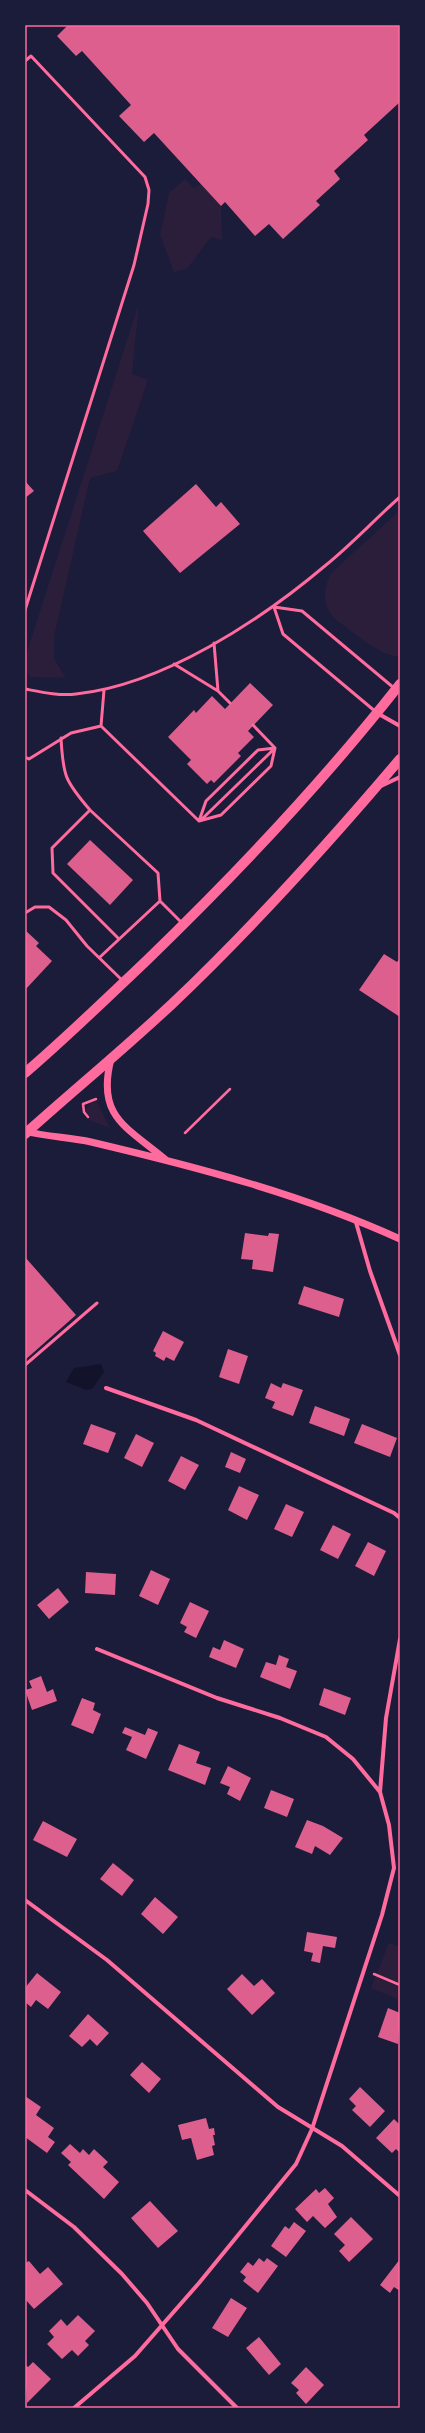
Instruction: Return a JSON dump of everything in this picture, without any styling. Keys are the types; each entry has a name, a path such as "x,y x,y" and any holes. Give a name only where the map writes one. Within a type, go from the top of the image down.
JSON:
{"main road":[{"path":"25,1073 184,925 316,786 399,688"},
{"path":"26,1132 111,1059 243,934 310,863 400,759"}],"street":[{"path":"377,713 400,726"},
{"path":"375,789 400,777"},
{"path":"111,1059 106,1090 110,1105 119,1120 168,1161"},
{"path":"26,1132 88,1142 238,1179 355,1219 400,1239"},
{"path":"355,1219 370,1271 400,1355"},
{"path":"106,1388 196,1420 394,1513 400,1518"},
{"path":"74,2408 135,2356 199,2283 296,2164 312,2129 363,1969 382,1915 394,1868 389,1825 380,1792 386,1718 400,1639"},
{"path":"97,1649 217,1698 280,1718 326,1737 353,1759 380,1792"},
{"path":"25,1900 107,1960 278,2107 342,2146 400,2196"},
{"path":"25,2190 74,2227 122,2274 147,2303 178,2349 237,2408"}],"lane":[{"path":"25,61 31,56 55,79 145,177 149,190 148,204 134,265 25,610"},
{"path":"25,689 44,693 75,694 104,690 174,664 214,644 274,606 327,564 400,497"},
{"path":"274,606 302,611 399,688"},
{"path":"274,606 283,634 377,713"},
{"path":"214,644 218,691"},
{"path":"174,664 218,691 230,703"},
{"path":"101,726 104,690"},
{"path":"253,725 275,748"},
{"path":"25,757 29,759 71,733 101,726"},
{"path":"101,726 199,821"},
{"path":"61,738 63,769 72,790 90,810 158,873 160,901 184,925"},
{"path":"199,821 275,748"},
{"path":"199,821 222,816 270,766 275,748"},
{"path":"199,821 206,801 258,750 275,748"},
{"path":"90,810 52,848 52,873 119,939"},
{"path":"100,957 160,901"},
{"path":"25,913 35,907 50,907 66,920 87,946 124,982"},
{"path":"25,1365 97,1303"}],"path":[{"path":"184,1133 230,1089"},
{"path":"88,1118 84,1112 83,1104 97,1099"},
{"path":"363,1969 400,1985"}],"shaded area":[{"path":"185,179 194,188 201,184 221,206 222,240 211,237 187,269 174,272 160,235 169,193"},
{"path":"139,303 132,374 148,380 117,471 90,478 54,637 54,659 66,678 31,677 25,671 25,658"},
{"path":"400,510 400,656 393,656 376,649 336,620 328,609 325,593 330,574"},
{"path":"97,1102 110,1128 88,1120 90,1116 85,1111 90,1103"},
{"path":"101,1364 104,1372 92,1389 86,1390 66,1382 74,1368"},
{"path":"389,1943 400,1947 400,2000 371,1988"}],"building":[{"path":"68,25 400,25 400,102 364,135 368,140 334,171 340,179 316,201 320,205 283,239 269,224 255,236 225,202 221,206 154,133 144,142 119,116 131,105 82,51 76,56 57,36"},
{"path":"25,481 34,491 25,498"},
{"path":"196,484 216,507 221,502 240,524 180,573 143,531"},
{"path":"250,683 273,705 248,731 254,737 238,753 241,756 214,783 211,780 207,784 187,764 191,760 168,737 194,710 196,713 212,696 225,709"},
{"path":"90,840 133,880 110,905 67,864"},
{"path":"25,930 39,943 36,946 52,961 25,990"},
{"path":"384,954 397,962 400,958 400,1017 359,990"},
{"path":"245,1233 268,1236 269,1233 279,1234 273,1272 252,1269 253,1260 241,1259"},
{"path":"25,1257 76,1315 25,1360"},
{"path":"304,1286 344,1299 339,1317 298,1304"},
{"path":"163,1331 184,1342 174,1361 166,1357 164,1361 155,1356 156,1353 153,1351"},
{"path":"228,1349 248,1356 239,1384 219,1377"},
{"path":"271,1383 281,1388 283,1383 303,1390 293,1416 272,1408 275,1402 265,1398"},
{"path":"315,1406 350,1419 344,1436 309,1423"},
{"path":"91,1424 116,1433 108,1453 83,1444"},
{"path":"362,1424 397,1438 390,1457 354,1443"},
{"path":"136,1434 154,1443 142,1467 124,1458"},
{"path":"231,1452 246,1459 240,1473 225,1467"},
{"path":"181,1456 199,1465 185,1490 168,1481"},
{"path":"239,1486 259,1495 247,1520 228,1510"},
{"path":"286,1504 304,1512 292,1537 274,1529"},
{"path":"333,1525 351,1534 338,1559 320,1550"},
{"path":"368,1542 386,1551 374,1576 355,1566"},
{"path":"151,1570 170,1579 158,1605 139,1596"},
{"path":"86,1572 116,1574 115,1595 85,1593"},
{"path":"58,1588 69,1602 49,1619 37,1605"},
{"path":"190,1602 209,1611 196,1638 184,1632 187,1627 180,1623"},
{"path":"224,1640 244,1649 236,1668 209,1657 213,1647 220,1650"},
{"path":"279,1655 289,1659 286,1667 297,1671 290,1689 260,1677 266,1662 276,1665"},
{"path":"41,1676 47,1692 53,1689 57,1701 32,1710 25,1690 32,1688 29,1681"},
{"path":"324,1688 351,1698 345,1715 319,1705"},
{"path":"82,1698 95,1703 93,1710 101,1714 93,1734 71,1725"},
{"path":"125,1727 145,1735 148,1728 158,1732 146,1759 126,1750 132,1737 122,1733"},
{"path":"179,1744 200,1752 196,1763 211,1768 205,1785 168,1770"},
{"path":"228,1766 251,1778 240,1801 227,1794 230,1787 220,1783"},
{"path":"271,1790 294,1799 287,1817 264,1808"},
{"path":"307,1820 323,1826 343,1838 330,1855 315,1846 312,1854 295,1847"},
{"path":"43,1821 77,1839 67,1857 33,1840"},
{"path":"113,1863 134,1880 122,1896 100,1879"},
{"path":"155,1897 178,1917 163,1934 141,1914"},
{"path":"307,1932 337,1937 335,1948 323,1946 320,1963 311,1961 313,1953 304,1951"},
{"path":"37,1973 61,1992 48,2009 36,2000 31,2007 25,2002 25,1988"},
{"path":"242,1974 254,1986 262,1979 275,1993 252,2015 227,1989"},
{"path":"388,2008 400,2013 398,2044 378,2037"},
{"path":"88,2014 109,2033 97,2046 90,2039 82,2047 69,2036"},
{"path":"142,2062 161,2079 149,2093 130,2075"},
{"path":"360,2087 385,2111 370,2127 352,2110 356,2106 349,2099"},
{"path":"25,2096 41,2107 36,2115 54,2128 48,2137 55,2142 47,2153 25,2137"},
{"path":"206,2118 209,2129 214,2128 215,2135 213,2135 215,2145 212,2146 214,2155 197,2160 191,2138 182,2140 178,2125"},
{"path":"394,2119 400,2125 400,2153 396,2149 392,2153 376,2138"},
{"path":"70,2144 80,2153 83,2149 89,2155 94,2149 108,2162 103,2167 119,2182 104,2199 68,2165 71,2162 61,2153"},
{"path":"325,2188 334,2198 328,2204 337,2217 325,2228 313,2216 307,2222 295,2209 316,2189 319,2193"},
{"path":"150,2201 178,2231 158,2248 131,2218"},
{"path":"351,2217 373,2239 349,2262 339,2251 345,2245 334,2234"},
{"path":"294,2222 306,2231 286,2257 271,2246 285,2226 289,2229"},
{"path":"259,2258 264,2262 267,2258 278,2266 258,2293 243,2281 246,2277 240,2272 248,2262 253,2266"},
{"path":"400,2259 400,2291 394,2287 390,2293 380,2285"},
{"path":"29,2261 40,2274 48,2267 63,2284 34,2309 25,2299 25,2263"},
{"path":"231,2298 247,2308 228,2337 212,2328"},
{"path":"78,2315 95,2331 85,2341 89,2345 78,2356 72,2350 62,2359 47,2344 54,2337 49,2331 61,2319 67,2326"},
{"path":"259,2337 281,2364 269,2375 246,2348"},
{"path":"33,2362 51,2379 27,2403 25,2364 28,2367"},
{"path":"306,2367 324,2385 306,2404 296,2393 299,2390 291,2383"}]}
